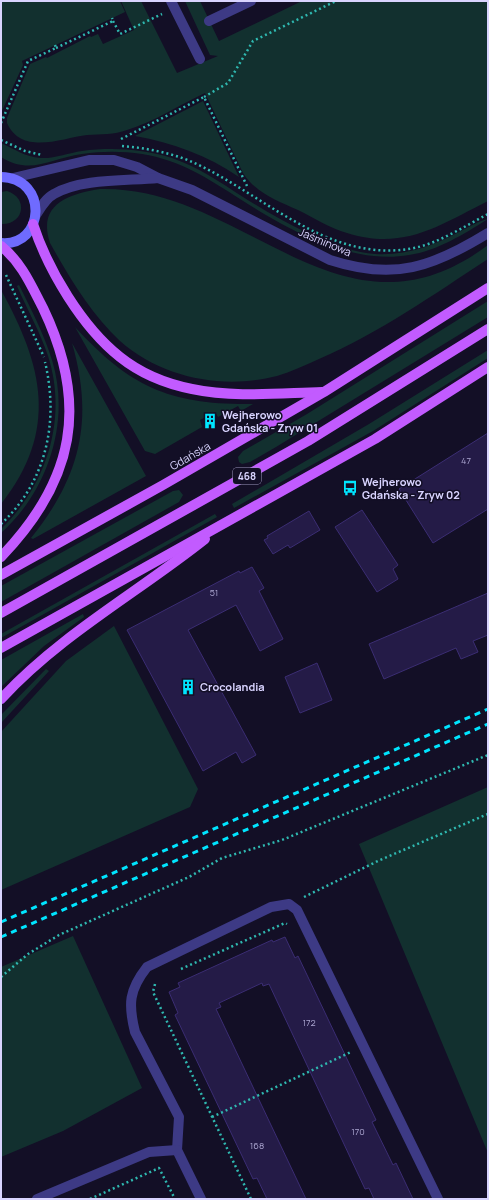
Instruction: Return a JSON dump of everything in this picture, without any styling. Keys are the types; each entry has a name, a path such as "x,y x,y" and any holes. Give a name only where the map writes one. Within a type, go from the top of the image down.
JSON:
{"main road":[{"path":"6,176 22,183 30,190 36,202 35,219 45,255 65,290 85,319 120,357 156,378 191,389 222,394 324,392"},
{"path":"1,243 22,238 35,219"},
{"path":"1,246 12,255 22,268 50,322 65,366 70,405 70,429 62,461 54,482 22,535 1,557"},
{"name":"Gdańska","path":"1,575 182,475 324,392 488,288"},
{"name":"468","path":"1,613 301,444 488,329"},
{"path":"1,648 381,435 488,367"},
{"path":"1,699 39,661 65,640 174,564 228,520"}],"street":[{"path":"209,21 251,1"},
{"path":"173,4 200,59"},
{"name":"Jaśminowa","path":"6,176 89,160 114,160 137,167 158,178 197,192 330,260 369,270 406,269 434,262 456,253 488,233"},
{"name":"Jaśminowa","path":"35,219 44,203 54,194 68,188 97,182 158,178"},
{"path":"201,1199 177,1150 179,1117 135,1032 131,1018 130,1006 136,982 147,967 271,907 289,904 297,910 438,1199"},
{"path":"37,1199 149,1152 177,1150"}],"path":[{"path":"121,139 228,84 253,41 336,1"},
{"path":"1,123 28,61 113,20 120,34 173,4"},
{"path":"204,97 246,186"},
{"path":"1,140 35,154 48,154"},
{"path":"120,146 153,149 190,161 207,169 292,220 323,236 361,248 377,251 414,248 432,242 488,214"},
{"path":"1,524 20,503 38,472 52,423 52,406 44,356 5,273"},
{"path":"1,977 28,954 59,935 189,877 222,858 282,840 488,755"},
{"path":"289,904 380,860 488,814"},
{"path":"180,969 285,923 292,926"},
{"path":"159,978 154,984 153,992 251,1199"},
{"path":"212,1118 354,1050"},
{"path":"90,1199 159,1168 175,1199"}],"green space":[{"path":"1,1 120,1 125,12 22,61 23,65 1,113"},
{"path":"121,1 141,1 177,73 218,56 210,55 185,1 200,1 219,41 302,1 488,1 488,201 454,219 421,233 404,237 386,239 367,238 341,231 275,200 254,186 248,180 243,173 205,93 147,123 122,132 87,135 43,142 32,142 22,139 14,133 7,123 7,118 30,64 46,57 47,58 90,36 91,37 98,34 103,44 134,30"},
{"path":"203,101 239,177 202,156 163,142 135,136"},
{"path":"1,143 25,154 40,158 56,157 82,151 116,149 139,151 172,158 209,175 257,206 289,224 324,240 359,252 386,254 408,252 439,242 477,222 488,219 450,241 430,250 409,255 387,257 364,255 342,250 299,233 259,211 194,171 169,161 142,154 104,152 71,156 41,164 22,165 1,157"},
{"path":"100,189 152,195 201,212 293,257 339,275 386,282 435,274 488,245 488,259 426,300 363,337 341,349 293,370 277,376 236,382 194,378 155,364 137,354 120,341 90,307 50,243 47,230 48,219 52,210 58,203 77,194"},
{"path":"7,191 14,194 19,199 21,210 19,216 15,220 9,223 1,224 1,192"},
{"path":"19,285 33,312 49,350 57,383 59,407 57,430 51,454 43,476 31,497 17,516 1,533 1,529 31,492 41,471 49,449 54,426 56,403 54,379 48,356 17,286"},
{"path":"1,290 27,345 35,372 38,398 38,424 31,450 19,477 1,504"},
{"path":"488,301 488,317 276,447 250,462 242,464 239,462 238,457 243,451 307,414"},
{"path":"75,327 95,348 115,365 154,389 175,396 198,401 253,404 241,411 238,406 218,417 215,412 200,420 202,427 155,454 145,451"},
{"path":"72,343 146,476 33,539 31,538 48,515 62,492 72,469 78,446 82,422 82,397 79,371"},
{"path":"488,350 488,358 373,431 234,508 232,504 369,424"},
{"path":"179,490 183,495 179,502 1,602 1,586 173,491"},
{"path":"215,514 217,517 1,638 1,634"},
{"path":"83,614 84,617 44,646 1,687 1,660"},
{"path":"114,626 198,789 190,807 1,890 1,732 66,661"},
{"path":"46,669 49,671 1,723 1,715"},
{"path":"488,787 488,1153 359,844"},
{"path":"73,936 142,1088 63,1131 1,1157 1,967"}],"building":[{"path":"488,433 488,509 433,543 399,489"},
{"path":"362,510 398,565 393,569 398,579 377,592 335,527"},
{"path":"309,511 320,530 290,548 288,545 273,554 264,540 268,538 267,536"},
{"name":"Crocolandia","path":"252,567 264,588 259,591 283,639 260,651 236,605 188,630 256,755 242,763 236,752 203,771 127,630 239,571 240,573"},
{"path":"488,593 488,635 473,641 478,652 461,659 456,648 384,679 369,644"},
{"path":"317,663 332,700 300,713 285,677"},
{"path":"285,937 295,958 298,956 376,1120 372,1122 393,1165 396,1163 413,1199 374,1199 369,1188 365,1189 269,984 263,986 262,983 219,1003 221,1007 216,1009 306,1199 267,1199 257,1178 253,1179 175,1015 178,1013 169,992 180,987 178,983 272,940 273,942"}],"railway":[{"path":"1,922 488,709"},
{"path":"1,937 488,724"}],"place":[{"name":"Wejherowo Gdańska - Zryw 01","path":"210,421"},
{"name":"Wejherowo Gdańska - Zryw 02","path":"350,488"},
{"name":"Crocolandia","path":"188,687"}]}
